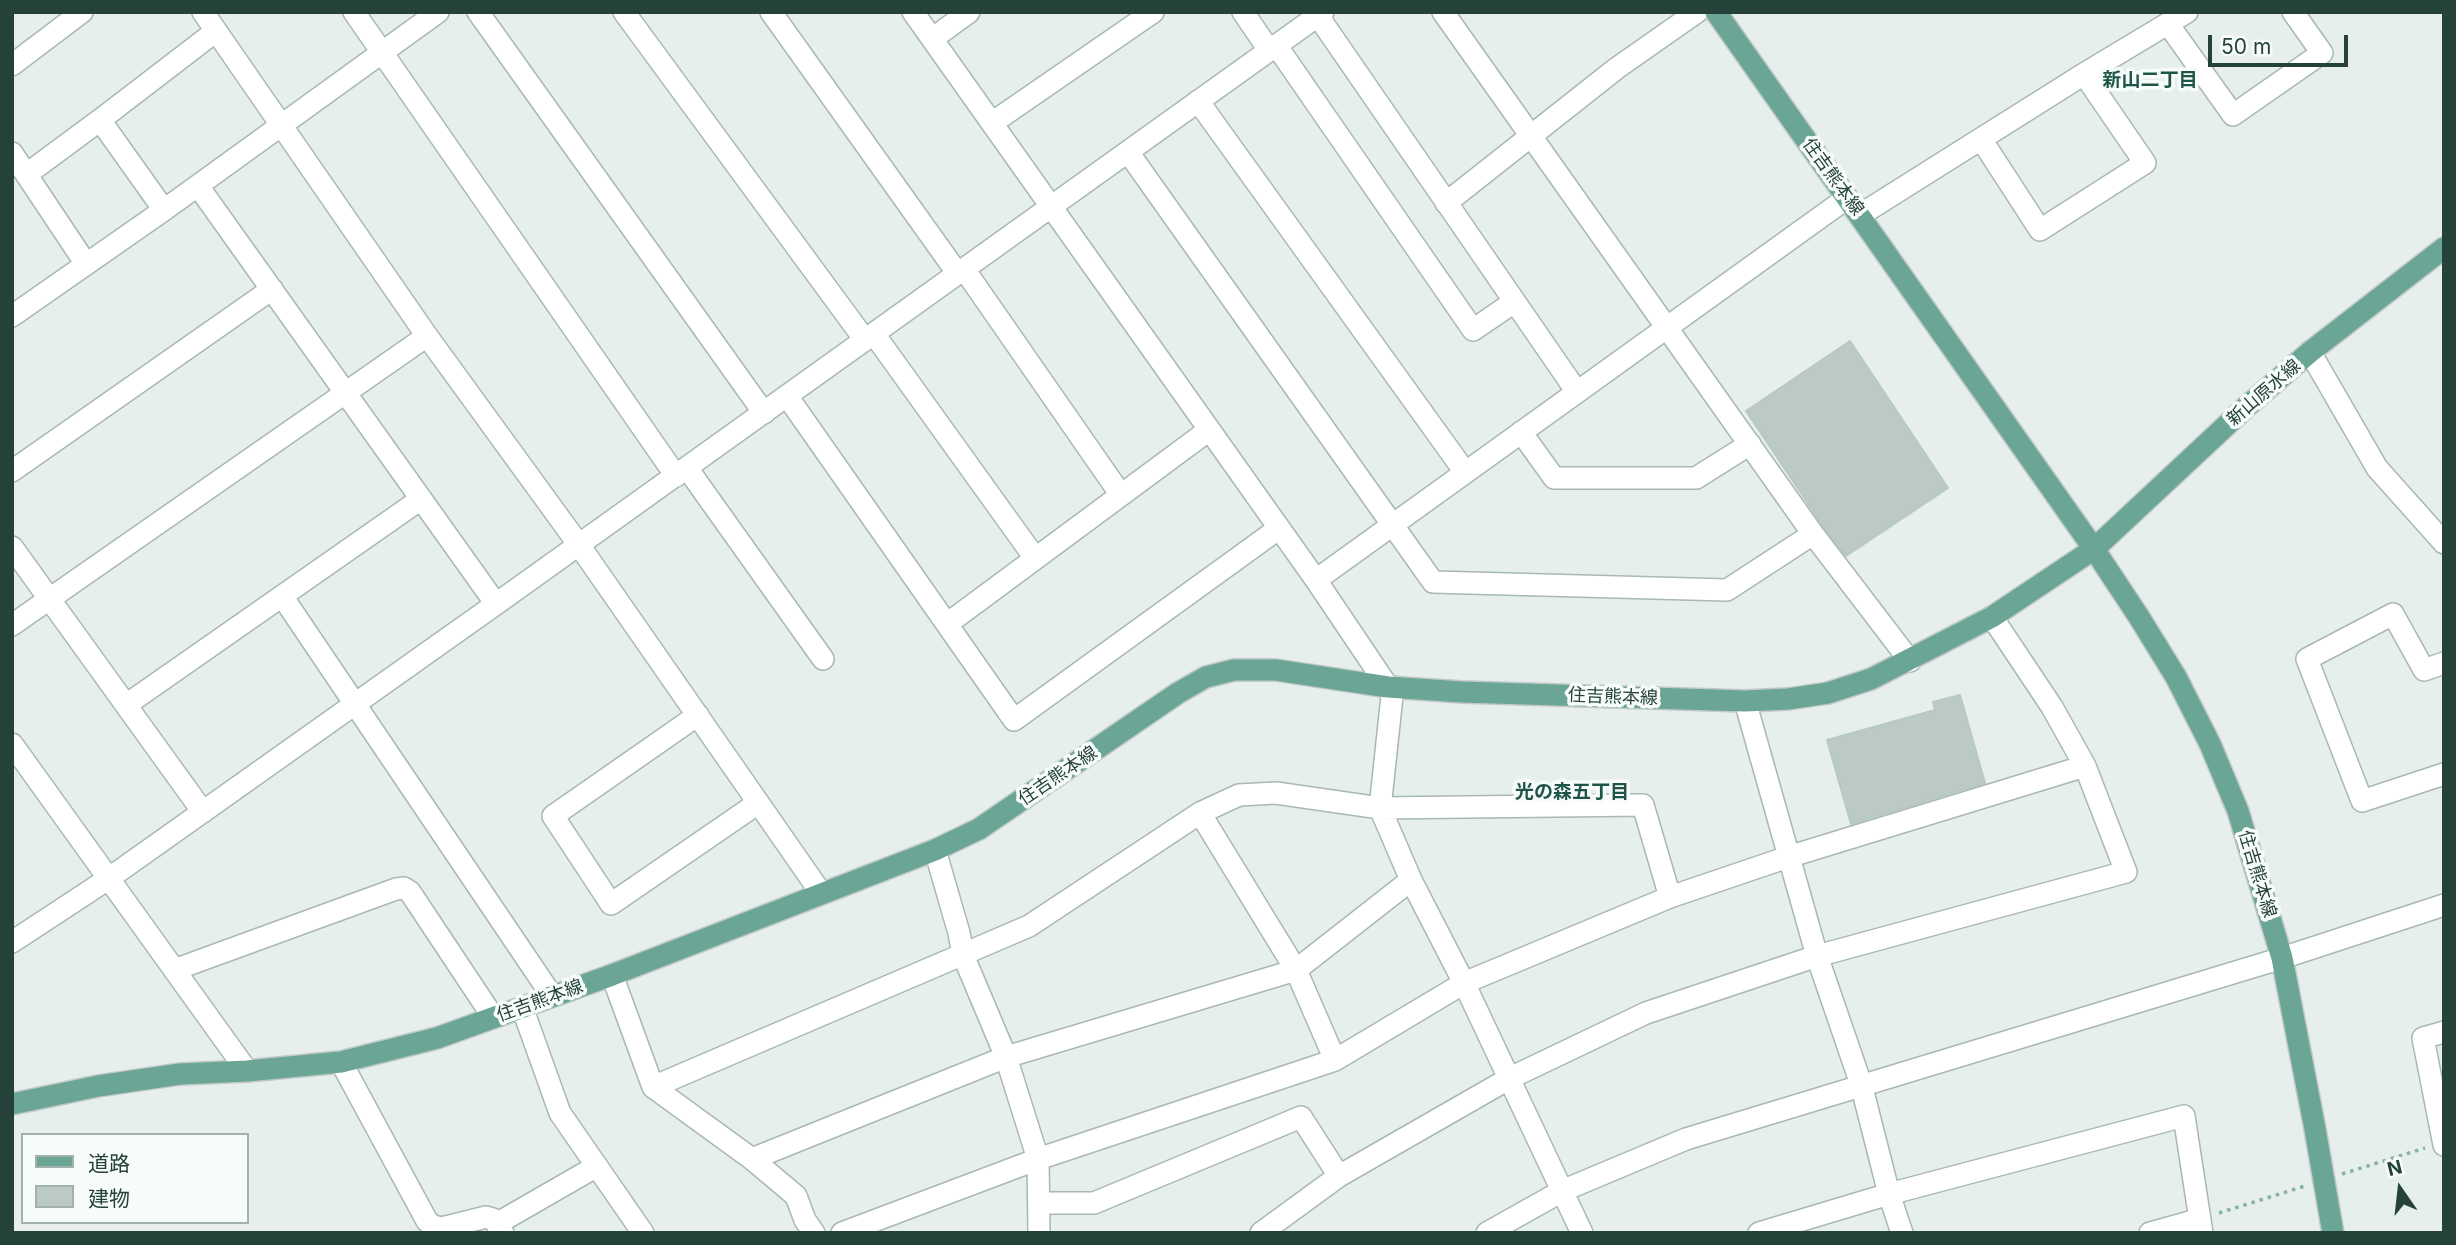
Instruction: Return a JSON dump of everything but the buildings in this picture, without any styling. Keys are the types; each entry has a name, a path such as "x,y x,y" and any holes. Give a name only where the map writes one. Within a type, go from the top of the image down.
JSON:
{"main road":[{"name":"住吉熊本線","path":"1716,12 2140,617 2176,677 2210,744 2238,811 2282,958 2333,1233"},
{"name":"新山原水線","path":"2094,549 2245,408 2310,352 2444,248"},
{"name":"住吉熊本線","path":"12,1104 98,1086 180,1074 341,1062 437,1038 612,975 935,850 979,829 1178,693 1206,677 1234,670 1276,670 1391,687 1462,692 1745,701 1788,699 1828,693 1871,680 1910,661 1992,617 2094,549"}],"street":[{"path":"12,65 82,12"},
{"path":"203,12 427,336 579,545 821,893"},
{"path":"354,12 681,472 823,659"},
{"path":"12,316 198,186 438,12"},
{"path":"478,12 764,413"},
{"path":"624,12 1035,558"},
{"path":"771,12 1121,495"},
{"path":"913,12 1391,687 1380,808 1410,880 1464,983 1582,1233"},
{"path":"932,39 969,12"},
{"path":"992,124 1153,12"},
{"path":"1243,12 1273,48 1473,330 1514,302"},
{"path":"1443,12 1813,534 1910,661"},
{"path":"1446,203 1530,135 1647,46 1697,12"},
{"path":"1316,580 1668,326 1854,206 1981,139 2187,12"},
{"path":"2168,24 2233,115 2322,53 2293,12"},
{"path":"12,942 203,812 1321,14 1446,203 1577,392"},
{"path":"27,174 216,31"},
{"path":"1981,139 2040,230 2145,163 2084,74"},
{"path":"1198,101 1465,472"},
{"path":"100,120 164,210"},
{"path":"1128,152 1433,582 1727,590 1813,534"},
{"path":"12,153 86,264"},
{"path":"198,186 496,604"},
{"path":"12,471 272,289"},
{"path":"12,625 427,336"},
{"path":"2310,352 2377,468 2444,543"},
{"path":"787,396 1014,720 1278,529"},
{"path":"947,624 1209,430"},
{"path":"1521,432 1554,478 1696,478 1750,444"},
{"path":"126,705 422,499"},
{"path":"12,547 203,812"},
{"path":"282,596 552,996"},
{"path":"2444,663 2424,670 2393,614 2307,659 2362,801 2444,774"},
{"path":"1261,1233 1339,1176 1510,1078 1646,1013 1817,956 2126,872 2085,766 2052,707 1992,617"},
{"path":"1745,701 1817,956 1861,1084 1889,1194 1902,1233"},
{"path":"698,715 553,816 611,904 758,803"},
{"path":"12,744 247,1071"},
{"path":"842,1233 1038,1159 1335,1060 1464,983 1670,897 1788,857 2085,766"},
{"path":"653,1087 1028,926 1199,813 1239,795 1276,793 1380,808 1643,805 1670,897"},
{"path":"1199,813 1296,970 1335,1060"},
{"path":"935,850 963,955 1006,1058 1038,1159 1039,1233"},
{"path":"752,1159 1006,1058 1296,970 1410,880"},
{"path":"174,970 404,888 417,903 493,1017"},
{"path":"1487,1233 1562,1191 1686,1139 2282,958 2444,905"},
{"path":"612,975 653,1087 752,1159 796,1196 805,1220 814,1233"},
{"path":"522,1007 560,1113 643,1233"},
{"path":"2444,1032 2423,1038 2444,1144"},
{"path":"341,1062 427,1221 433,1226 442,1228 486,1217 493,1219 500,1228 597,1166"},
{"path":"1759,1233 1889,1194 2184,1116 2201,1226 2150,1233"},
{"path":"1039,1203 1094,1203 1301,1117 1339,1176"}],"district":[{"name":"新山二丁目","path":"2150,80"},
{"name":"光の森五丁目","path":"1572,792"}]}
